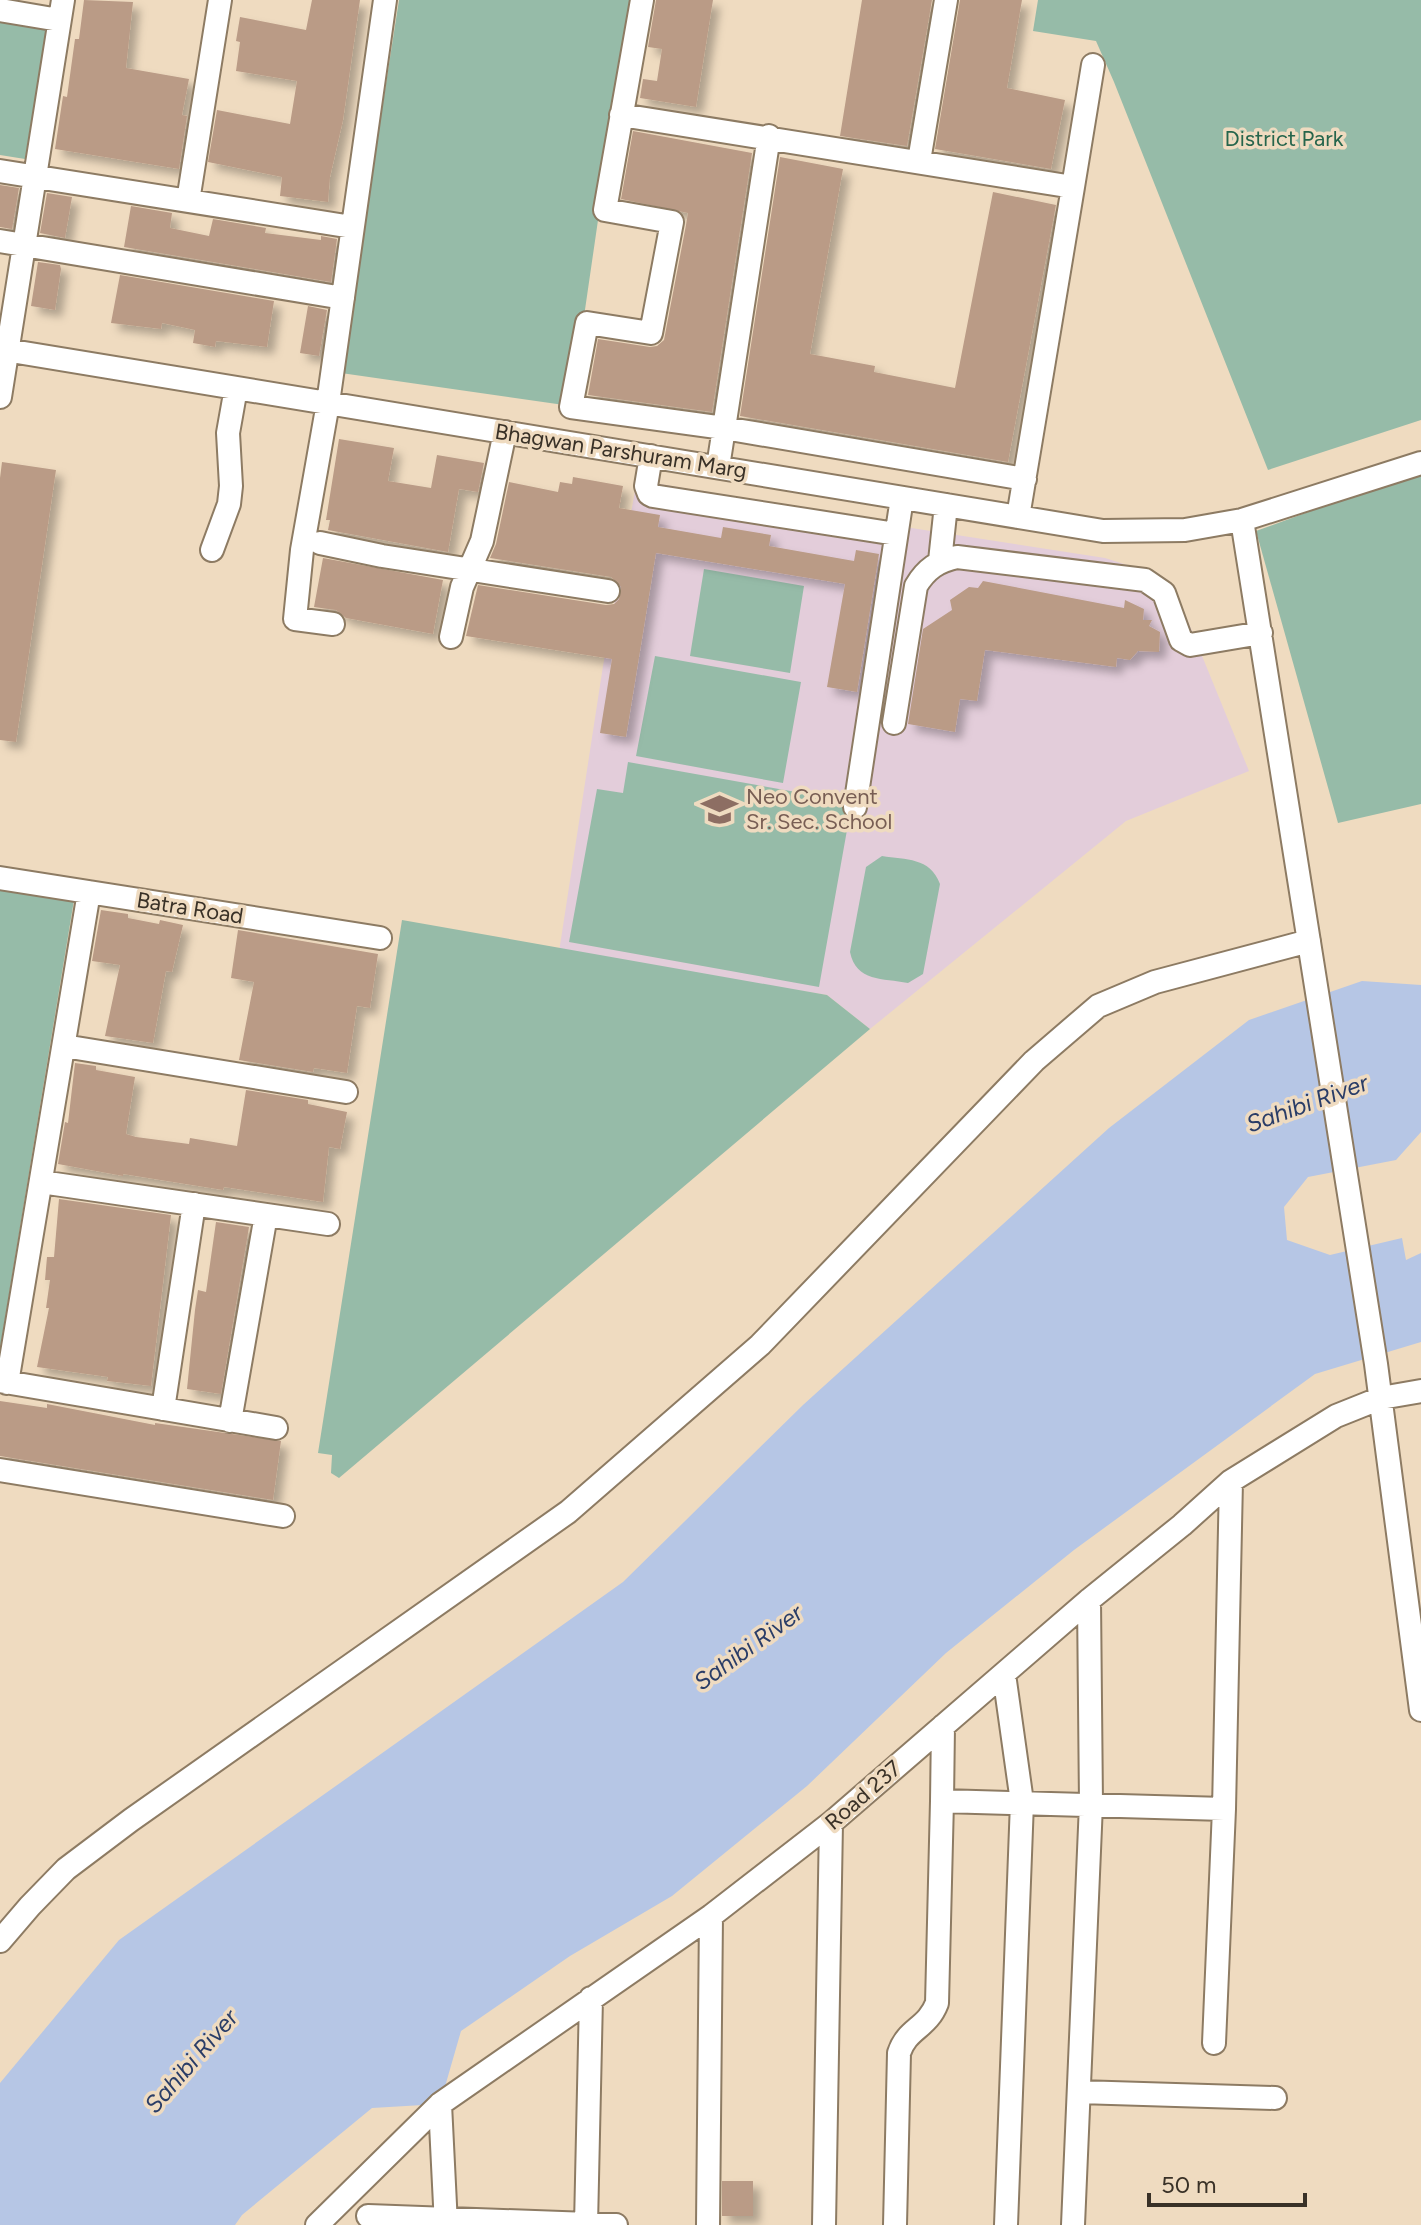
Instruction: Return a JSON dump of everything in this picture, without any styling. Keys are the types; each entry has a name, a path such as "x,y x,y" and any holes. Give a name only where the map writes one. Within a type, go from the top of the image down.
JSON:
{"street":[{"path":"188,201 220,0"},
{"path":"333,624 295,619 302,550 328,403 385,0"},
{"path":"565,442 587,323 651,333 672,222 605,210 642,0"},
{"path":"919,161 946,0"},
{"path":"0,10 61,10 4,350 0,397"},
{"path":"1018,517 1093,65"},
{"path":"621,115 769,136 1073,187"},
{"path":"718,467 769,136"},
{"path":"0,171 352,227"},
{"path":"0,241 343,298"},
{"name":"Bhagwan Parshuram Marg","path":"4,350 1103,531 1185,530 1242,520 1421,463"},
{"path":"212,550 229,504 228,433 236,388"},
{"path":"571,407 724,428 1025,479"},
{"path":"451,637 462,587 488,519 505,432"},
{"path":"651,456 646,486 653,496 896,534"},
{"path":"855,807 902,498"},
{"path":"940,561 946,505"},
{"path":"1242,520 1414,1597 1421,1710"},
{"path":"320,543 382,556 608,591"},
{"path":"894,723 916,586 922,576 940,561 957,557 1145,580 1164,593 1181,640 1190,645 1261,633"},
{"name":"Batra Road","path":"0,878 380,938"},
{"path":"89,892 4,1382 276,1428"},
{"path":"0,1941 66,1869 568,1512 760,1345 1034,1061 1098,1006 1155,982 1309,941"},
{"path":"64,1046 346,1092"},
{"path":"41,1182 328,1224"},
{"path":"163,1409 194,1204"},
{"path":"230,1421 266,1215"},
{"name":"Road 237","path":"317,2225 440,2104 711,1916 831,1823 1231,1481 1336,1416 1381,1398 1421,1391"},
{"path":"0,1470 283,1516"},
{"path":"1214,2043 1224,1809 1231,1481"},
{"path":"1073,2225 1091,1804 1089,1600"},
{"path":"1004,1674 1022,1802 1006,2225"},
{"path":"895,2225 899,2053 903,2039 930,2019 937,2003 943,1726"},
{"path":"942,1801 1224,1809"},
{"path":"824,2225 831,1823"},
{"path":"708,2225 711,1916"},
{"path":"586,2224 591,1998"},
{"path":"1079,2092 1275,2098"},
{"path":"440,2104 446,2222"},
{"path":"377,2219 616,2225"}],"shaded area":[{"path":"637,480 1105,558 1149,572 1178,597 1249,771 1126,821 870,1029 827,995 559,952 603,666"}],"green space":[{"path":"399,0 630,0 571,406 341,373"},
{"name":"District Park","path":"1038,0 1421,0 1421,420 1268,470 1096,41 1033,31"},
{"path":"0,20 47,27 25,159 0,155"},
{"path":"1421,471 1421,804 1338,823 1256,531"},
{"path":"704,569 804,586 790,673 690,656"},
{"path":"655,656 801,682 783,783 636,756"},
{"path":"628,762 852,802 819,987 569,942 597,789 623,793"},
{"path":"882,856 924,864 936,875 940,884 923,974 908,983 864,974 853,962 850,952 866,867"},
{"path":"0,889 74,900 0,1349"},
{"path":"402,920 827,995 870,1029 339,1478 331,1473 332,1455 318,1453"}],"water":[{"name":"Sahibi River","path":"1362,981 1421,985 1421,1132 1396,1160 1308,1177 1284,1207 1287,1240 1330,1255 1402,1238 1406,1260 1421,1253 1421,1342 1315,1374 1074,1550 946,1653 807,1786 672,1896 570,1956 461,2031 440,2104 372,2108 242,2215 235,2225 0,2225 0,2083 119,1940 623,1582 803,1405 1109,1128 1249,1020"}],"building":[{"path":"84,0 133,2 126,68 189,79 182,115 187,116 179,169 55,149 63,96 67,97 75,39 79,39"},
{"path":"312,0 360,0 328,202 280,196 282,177 208,162 217,110 290,124 297,81 236,71 240,17 306,30"},
{"path":"656,0 713,0 696,107 640,98 643,79 657,81 662,49 648,47"},
{"path":"862,0 932,0 907,146 840,136"},
{"path":"960,0 1022,0 1007,88 1065,100 1051,169 935,149"},
{"path":"633,131 752,153 712,412 588,395 598,339 650,347 664,340 686,225 688,213 621,199"},
{"path":"780,157 843,169 810,354 875,366 874,372 955,388 993,192 1056,205 1008,462 740,416"},
{"path":"0,185 19,188 12,229 0,227"},
{"path":"47,193 72,197 65,238 40,233"},
{"path":"131,206 172,213 170,228 209,236 213,219 266,228 265,233 337,239 331,282 124,247"},
{"path":"38,262 60,265 55,310 31,306"},
{"path":"120,275 274,301 267,347 216,341 215,347 193,343 195,330 162,323 161,329 111,323"},
{"path":"308,306 327,310 319,356 300,353"},
{"path":"339,439 394,448 388,481 431,488 437,455 484,463 478,492 459,489 448,552 328,530 330,520 326,520"},
{"path":"2,462 56,470 16,742 0,740"},
{"path":"573,477 623,486 619,508 660,515 658,527 721,538 723,527 771,535 769,546 854,561 856,550 879,554 857,692 827,687 845,584 656,553 626,737 600,733 612,659 466,636 478,585 606,605 614,604 619,599 621,587 611,577 490,558 496,544 509,482 558,492 560,482 572,484"},
{"path":"323,558 443,580 433,634 346,618 336,610 314,607"},
{"path":"983,581 1124,608 1125,600 1144,609 1143,620 1152,620 1149,626 1160,632 1159,652 1138,651 1130,660 1117,658 1116,667 985,650 977,701 960,699 955,732 908,724 923,629 952,610 950,600 969,587 978,588"},
{"path":"101,910 128,914 128,918 159,924 160,920 183,925 172,972 166,971 153,1043 105,1036 120,965 92,961"},
{"path":"238,930 378,954 370,1008 357,1006 347,1073 314,1068 313,1072 239,1060 254,982 231,978"},
{"path":"75,1063 135,1077 126,1134 136,1137 189,1144 190,1138 237,1146 246,1090 308,1100 308,1104 347,1112 340,1149 329,1147 323,1202 123,1176 58,1164 65,1122 68,1123"},
{"path":"59,1199 171,1215 151,1386 37,1367 49,1308 46,1308 50,1280 45,1280 47,1257 54,1257"},
{"path":"216,1222 249,1227 221,1394 187,1389 198,1290 206,1292"},
{"path":"0,1401 47,1408 47,1404 155,1425 281,1441 273,1500 0,1456"},
{"path":"722,2181 753,2181 753,2216 722,2216"}],"place":[{"name":"Neo Convent Sr. Sec. School","path":"720,809"}]}
